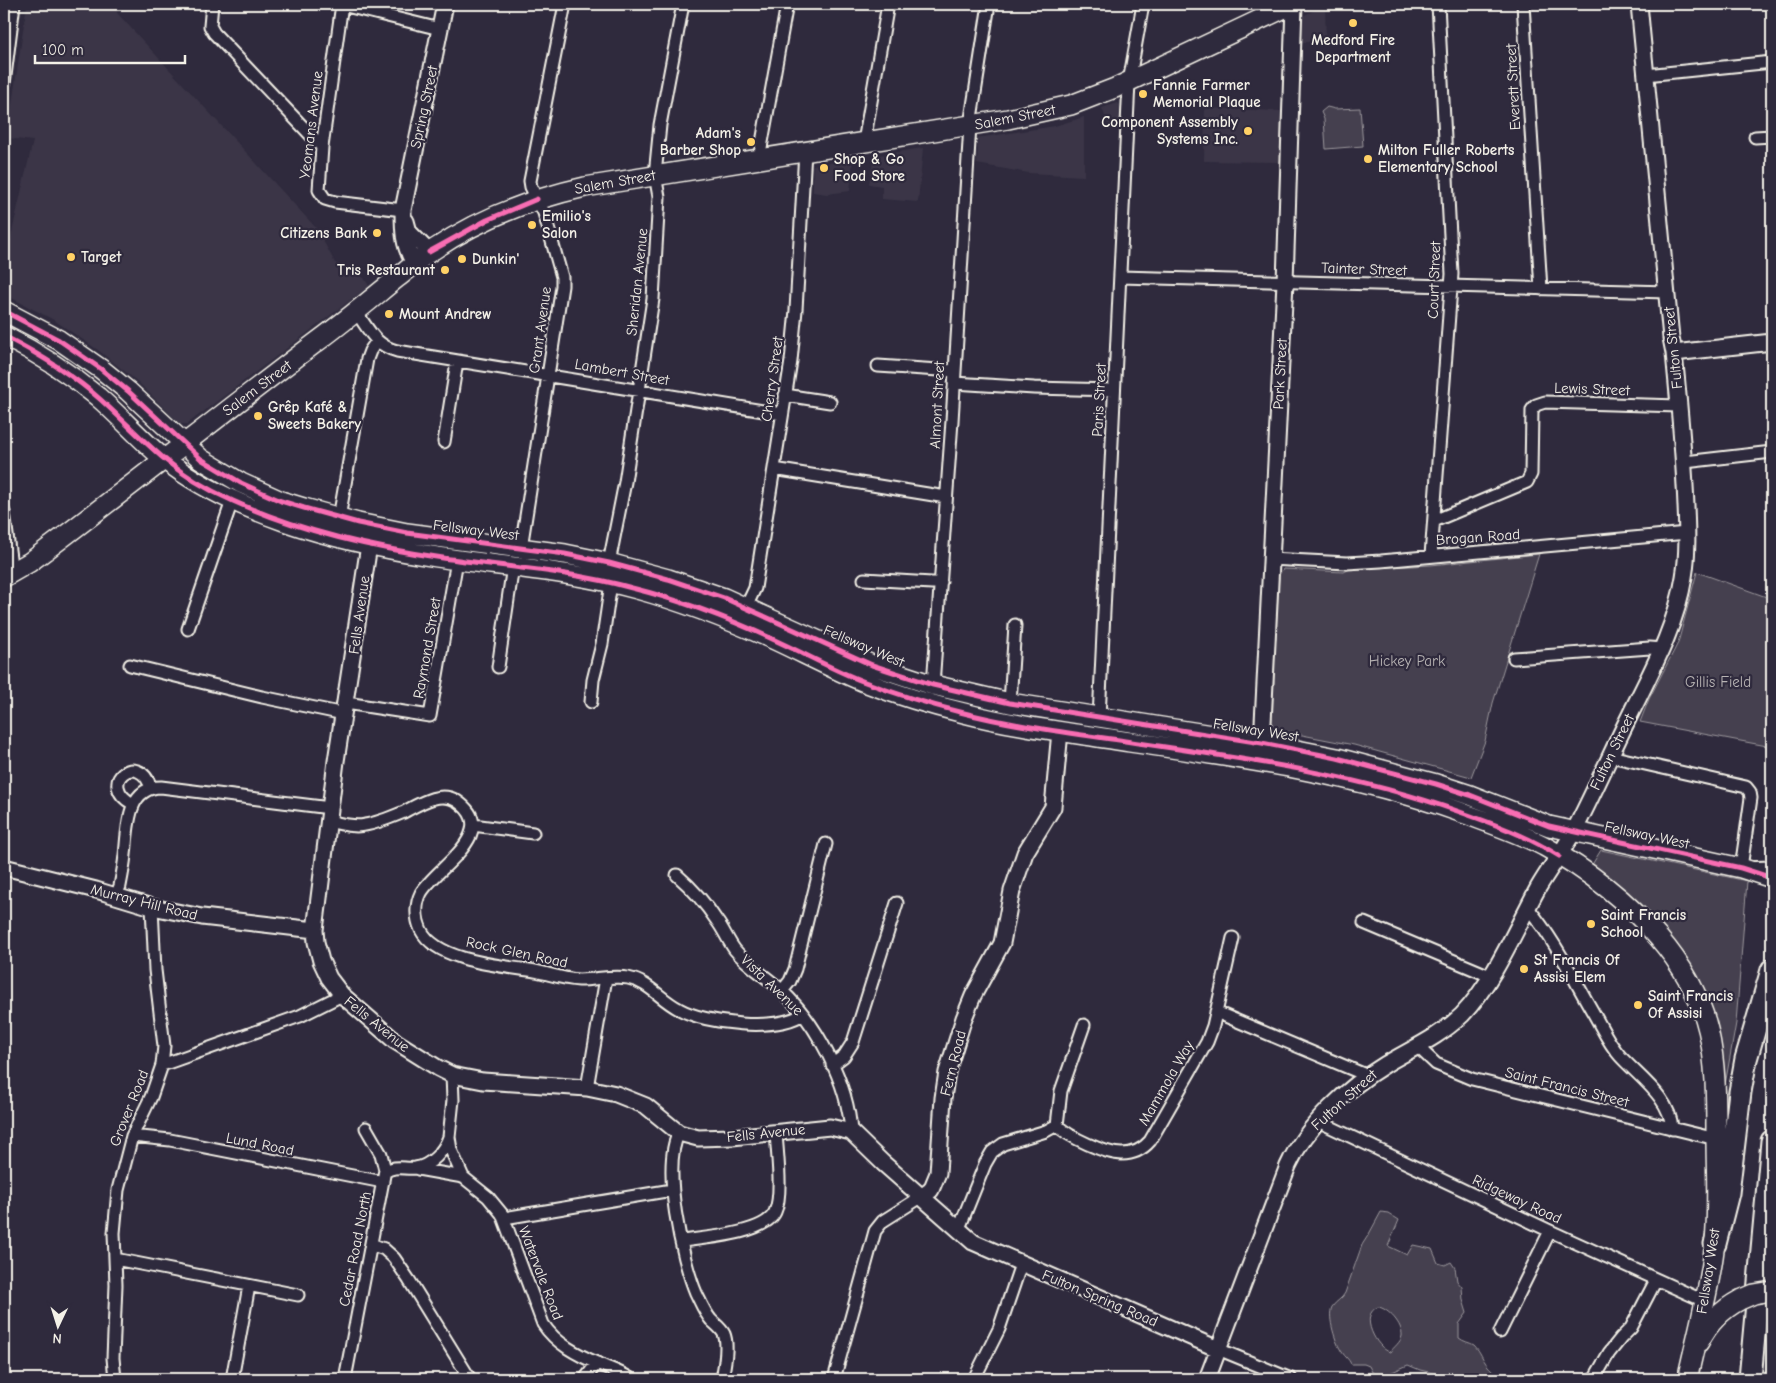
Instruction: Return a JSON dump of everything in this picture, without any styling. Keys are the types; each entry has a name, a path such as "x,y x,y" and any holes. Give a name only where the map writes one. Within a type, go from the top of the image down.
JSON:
{"highway":[{"path":"1715,1244 1728,1193 1746,1059 1772,970"},
{"path":"1750,1379 1772,1141"}],"main road":[{"name":"Salem Street","path":"8,575 30,562 184,445 356,312 429,252 487,220 536,199 585,187 970,126 1058,109 1089,99 1129,82 1294,4"},
{"name":"Fellsway West","path":"4,311 59,340 94,364 128,391 201,459 242,483 282,500 339,518 407,533 521,548 609,563 685,584 746,607 872,665 933,685 1010,704 1262,744 1337,758 1401,774 1470,795 1549,826 1741,868 1772,878"},
{"name":"Fellsway West","path":"4,336 39,355 73,377 102,401 164,459 197,482 232,501 290,523 369,545 457,560 513,566 611,582 662,596 709,612 830,667 896,693 965,713 1060,731 1240,759 1345,778 1424,800 1492,824 1546,847 1584,872 1633,910 1657,935 1687,977 1702,1007 1713,1049 1716,1086 1715,1244 1688,1375"},
{"path":"1688,1375 1703,1334 1720,1314 1740,1300 1754,1294 1772,1291"}],"street":[{"path":"4,84 14,4"},
{"path":"212,4 210,26 214,33 322,147"},
{"path":"341,4 440,29"},
{"name":"Yeomans Avenue","path":"341,4 318,188 326,199 335,202 403,210"},
{"name":"Spring Street","path":"414,264 408,254 404,240 403,210 446,4"},
{"name":"Grant Avenue","path":"521,548 562,296 562,277 544,213 536,199 530,180 565,4"},
{"name":"Sheridan Avenue","path":"609,563 625,482 653,299 659,197 655,175 660,125 683,4"},
{"path":"758,159 786,4"},
{"path":"864,142 888,4"},
{"name":"Almont Street","path":"933,685 970,126 989,4"},
{"name":"Paris Street","path":"1099,718 1129,82 1144,4"},
{"name":"Park Street","path":"1262,744 1285,282 1294,4"},
{"name":"Court Street","path":"1431,556 1452,266 1438,4"},
{"name":"Everett Street","path":"1523,4 1541,289"},
{"name":"Fulton Street","path":"1208,1379 1290,1161 1305,1135 1368,1076 1434,1038 1453,1023 1474,1000 1490,976 1551,867 1573,832 1663,649 1676,612 1684,576 1687,533 1684,462 1640,4"},
{"path":"1646,75 1772,62"},
{"path":"1756,137 1772,136"},
{"name":"Cherry Street","path":"746,607 755,588 786,394 796,310 805,151"},
{"name":"Spring Street","path":"403,210 409,232 429,252"},
{"name":"Tainter Street","path":"1120,277 1668,292"},
{"path":"339,518 367,359 377,341 356,312"},
{"name":"Lambert Street","path":"377,341 391,349 457,362 548,375 782,414"},
{"path":"1674,353 1772,342"},
{"path":"444,442 457,362"},
{"path":"878,366 954,371"},
{"path":"954,383 1114,390"},
{"path":"786,394 830,402"},
{"name":"Lewis Street","path":"1434,521 1521,486 1529,480 1531,474 1532,413 1534,407 1539,404 1545,402 1679,406"},
{"path":"1684,462 1772,452"},
{"path":"774,469 946,497"},
{"path":"188,629 232,501"},
{"path":"4,512 8,575"},
{"name":"Brogan Road","path":"1270,559 1347,563 1687,533"},
{"name":"Fells Avenue","path":"369,545 329,814 315,930 321,962 329,978 342,995 412,1053 452,1075 482,1082 587,1088 623,1096 646,1106 679,1133 693,1137 709,1139 830,1127 851,1132"},
{"name":"Raymond Street","path":"345,709 430,716 457,560"},
{"path":"498,667 513,566"},
{"path":"864,579 941,582"},
{"path":"591,702 593,680 602,644 611,582"},
{"path":"1010,704 1015,625"},
{"path":"1514,658 1650,648 1663,649"},
{"path":"130,665 262,697 345,709"},
{"name":"Fern Road","path":"834,1379 875,1232 883,1221 930,1190 938,1173 947,1072 966,1012 1002,943 1012,890 1026,853 1053,807 1060,731"},
{"path":"1610,756 1746,787 1750,792 1751,798 1741,868 1772,867"},
{"path":"134,804 119,792 118,780 123,773 132,770 141,772 147,778 151,788"},
{"path":"116,896 123,871 129,818 134,804 145,791 151,788 167,788 329,814 364,825 390,818 428,800 444,797 453,799 460,804 467,812 473,825 533,833"},
{"name":"Rock Glen Road","path":"473,825 470,836 464,846 420,894 417,905 418,919 426,937 432,943 447,951 480,963 538,971 559,978 629,978 642,982 674,1007 697,1017 724,1022 763,1024 785,1022 803,1014"},
{"path":"782,991 790,981 795,968 826,844"},
{"name":"Murray Hill Road","path":"4,867 152,907 202,917 315,930"},
{"name":"Vista Avenue","path":"677,875 688,885 718,922 734,949 782,991 803,1014 822,1043 832,1065 847,1106 851,1132"},
{"path":"832,1065 844,1056 853,1042 897,903"},
{"name":"Grover Road","path":"116,1379 113,1358 117,1198 132,1136 162,1065 164,1046 155,970 152,907"},
{"path":"1528,908 1545,928 1613,1047 1666,1107 1671,1117 1672,1128"},
{"path":"1364,924 1490,976"},
{"name":"Mammola Way","path":"1057,1125 1070,1135 1116,1154 1135,1152 1147,1145 1207,1042 1233,938"},
{"path":"587,1088 606,978"},
{"path":"162,1065 300,1016 342,995"},
{"path":"1216,1012 1368,1076"},
{"path":"958,1231 984,1164 992,1152 1003,1144 1046,1131 1057,1125 1061,1091 1084,1025"},
{"name":"Saint Francis Street","path":"1418,1047 1436,1064 1472,1079 1716,1139"},
{"name":"Watervale Road","path":"452,1075 452,1108 449,1137 451,1150 463,1177 500,1209 543,1324 562,1344 631,1379"},
{"name":"Ridgeway Road","path":"1318,1121 1550,1231 1704,1301"},
{"name":"Cedar Road North","path":"345,1379 385,1167 383,1159 366,1128"},
{"path":"682,1241 755,1228 770,1219 774,1214 778,1197 776,1132"},
{"path":"851,1132 921,1197"},
{"path":"679,1133 672,1153 672,1190 682,1241 696,1293 710,1318 718,1325 724,1336 725,1349 722,1379"},
{"name":"Lund Road","path":"132,1136 170,1140 384,1177 390,1169 398,1167 414,1168 424,1165 435,1158 447,1144 449,1137"},
{"name":"Watervale Road","path":"414,1168 463,1177"},
{"path":"504,1218 672,1190"},
{"name":"Fulton Spring Road","path":"921,1197 973,1242 1290,1379"},
{"path":"1500,1332 1550,1231"},
{"path":"371,1244 384,1249 394,1258 470,1379"},
{"path":"115,1260 298,1295"},
{"path":"977,1378 999,1329 1021,1264"},
{"path":"1594,1379 1609,1353 1620,1338 1631,1328 1656,1280"},
{"path":"232,1379 249,1286"},
{"path":"585,1379 597,1363"}],"shaded area":[{"path":"27,4 118,4 117,13 317,229 335,263 364,278 369,286 187,424 180,424 138,382 98,350 54,320 4,294 4,267 33,141 7,138"},
{"path":"1325,5 1326,42 1302,42 1303,16"},
{"path":"1118,103 1120,105 1119,128 1110,130 1102,108"},
{"path":"1205,108 1281,111 1280,162 1204,161"},
{"path":"1084,117 1084,176 1029,173 977,164 978,138 1055,126"},
{"path":"923,148 918,202 882,199 882,186 869,184 874,156"},
{"path":"853,160 850,191 827,194 813,192 813,165"}],"green space":[{"path":"1327,107 1335,109 1360,108 1363,146 1326,149 1324,119 1321,112"},
{"name":"Hickey Park","path":"1539,554 1493,703 1485,741 1471,777 1354,745 1271,729 1279,575 1283,569 1344,572 1350,569 1431,565"},
{"name":"Gillis Field","path":"1697,572 1772,599 1772,711 1767,746 1640,722 1649,699 1678,643"},
{"path":"1601,850 1747,881 1736,1023 1722,1102 1705,997 1590,868"},
{"path":"1381,1212 1388,1213 1399,1220 1388,1246 1407,1255 1413,1245 1432,1249 1438,1263 1445,1265 1451,1262 1455,1268 1457,1281 1462,1287 1467,1313 1459,1324 1459,1338 1474,1345 1498,1379 1465,1379 1457,1375 1437,1374 1420,1370 1408,1365 1390,1373 1377,1375 1372,1372 1369,1366 1351,1364 1337,1343 1331,1324 1331,1311 1332,1307 1345,1293 1362,1245","holes":["1378,1307 1394,1318 1402,1332 1400,1340 1390,1352 1385,1350 1375,1339 1370,1324 1372,1311"]}],"cycle path":[{"path":"429,252 487,220 537,199"},
{"path":"4,311 59,340 101,369 128,391 201,459 241,483 281,501 358,523 407,533 565,554 609,563 668,579 724,598 872,665 933,685 1010,703 1262,743 1337,758 1436,784 1470,795 1549,826 1741,868 1772,878"},
{"path":"4,336 42,357 79,382 170,464 187,476 224,497 258,512 310,530 390,549 443,558 562,573 632,588 708,612 763,635 854,678 936,706 1021,725 1294,768 1378,787 1419,798 1498,826 1523,836 1559,856"}],"place":[{"name":"Medford Fire Department","path":"1353,23"},
{"name":"Fannie Farmer Memorial Plaque","path":"1143,94"},
{"name":"Component Assembly Systems Inc.","path":"1248,131"},
{"name":"Adam's Barber Shop","path":"751,142"},
{"name":"Milton Fuller Roberts Elementary School","path":"1368,159"},
{"name":"Shop & Go Food Store","path":"824,168"},
{"name":"Emilio's Salon","path":"532,225"},
{"name":"Citizens Bank","path":"377,233"},
{"name":"Target","path":"71,257"},
{"name":"Dunkin'","path":"462,259"},
{"name":"Tris Restaurant","path":"445,270"},
{"name":"Mount Andrew","path":"389,314"},
{"name":"Grêp Kafé & Sweets Bakery","path":"258,416"},
{"name":"Saint Francis School","path":"1591,924"},
{"name":"St Francis Of Assisi Elem","path":"1524,969"},
{"name":"Saint Francis Of Assisi","path":"1638,1005"}]}
